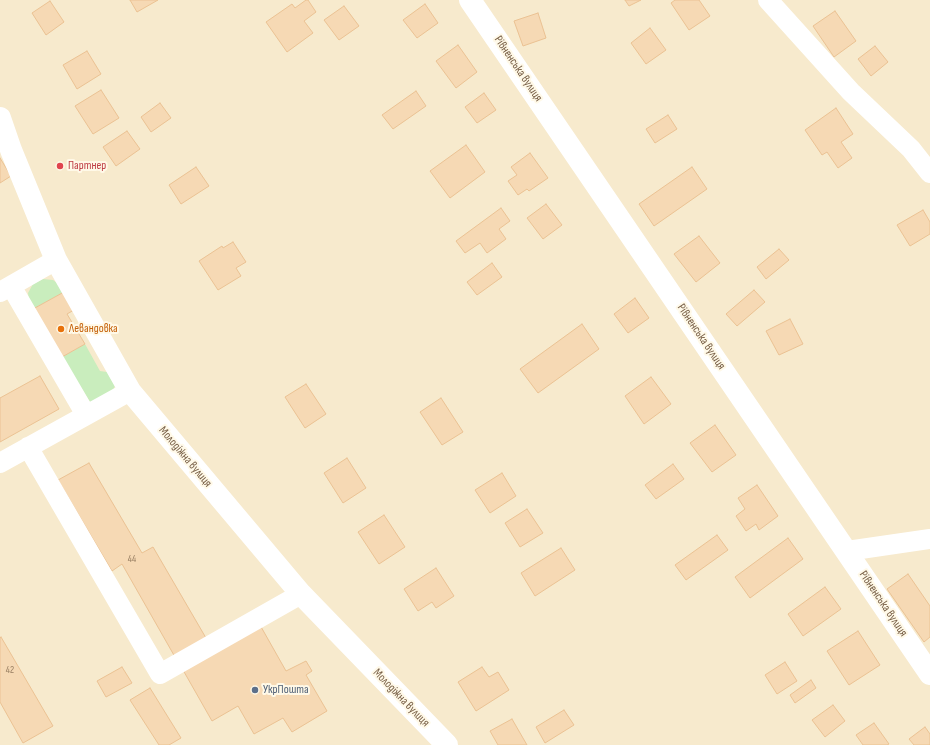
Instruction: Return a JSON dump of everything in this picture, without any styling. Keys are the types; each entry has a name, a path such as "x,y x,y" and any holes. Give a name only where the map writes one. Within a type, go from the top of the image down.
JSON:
{"main road":[{"name":"Рівненська вулиця","path":"470,0 930,674"},
{"name":"Молодіжна вулиця","path":"0,118 11,150 56,260 130,391 301,594 446,745"}],"street":[{"path":"768,0 851,92 911,149 930,173"},
{"path":"56,260 6,289 86,415"},
{"path":"0,463 130,391"},
{"path":"28,447 160,674 301,594"},
{"path":"847,551 930,539"}],"shaded area":[{"path":"0,0 930,0 930,745 0,745"}],"green space":[{"path":"43,279 53,280 60,285 64,292 33,309 29,302 28,293 33,284"},
{"path":"85,344 100,371 107,372 115,386 111,394 90,402 62,357"}],"building":[{"path":"130,0 158,0 137,12"},
{"path":"308,0 316,12 304,21 313,33 287,52 266,22 292,4 295,8"},
{"path":"625,0 641,0 629,6"},
{"path":"675,0 699,0 710,16 689,30 671,3"},
{"path":"50,1 64,22 46,35 32,13"},
{"path":"425,4 438,23 417,38 403,20"},
{"path":"344,6 359,26 339,40 324,20"},
{"path":"835,11 856,41 834,57 813,26"},
{"path":"538,13 546,38 523,46 514,21"},
{"path":"650,28 666,50 646,64 631,43"},
{"path":"458,45 477,72 456,88 436,61"},
{"path":"875,46 888,62 871,76 858,59"},
{"path":"87,51 101,74 77,89 63,65"},
{"path":"101,90 119,118 93,134 75,106"},
{"path":"416,91 426,106 393,129 382,115"},
{"path":"484,93 496,110 477,123 465,107"},
{"path":"160,103 171,118 151,132 141,117"},
{"path":"836,108 853,134 841,142 852,158 838,168 827,152 822,155 805,130"},
{"path":"668,115 677,129 655,143 646,129"},
{"path":"127,131 140,149 116,166 103,147"},
{"path":"466,145 485,172 450,198 430,171"},
{"path":"530,153 548,178 529,191 527,189 518,195 508,181 517,175 511,167"},
{"path":"0,158 11,176 0,183"},
{"path":"196,167 209,186 181,204 169,185"},
{"path":"692,167 707,189 654,226 639,204"},
{"path":"546,204 562,225 543,239 527,218"},
{"path":"501,208 510,221 499,229 506,239 487,253 480,243 465,253 456,241"},
{"path":"923,210 930,222 930,234 910,246 897,225"},
{"path":"699,236 720,263 696,282 674,254"},
{"path":"233,242 246,262 236,268 241,276 218,290 199,261 222,246 223,248"},
{"path":"779,249 789,260 766,279 757,267"},
{"path":"492,263 502,277 477,295 467,282"},
{"path":"754,290 765,302 737,326 726,314"},
{"name":"Левандовка","path":"64,292 74,310 67,314 85,344 62,357 33,309"},
{"path":"635,298 649,318 628,333 614,314"},
{"path":"790,319 803,344 779,355 766,331"},
{"path":"582,324 599,349 538,393 520,369"},
{"path":"40,376 59,409 0,442 0,398"},
{"path":"651,377 671,404 644,424 625,396"},
{"path":"306,384 326,414 305,428 285,397"},
{"path":"441,398 463,432 442,445 420,412"},
{"path":"715,425 736,455 712,472 690,443"},
{"path":"347,458 366,488 343,503 324,473"},
{"path":"89,463 142,553 153,547 206,638 175,657 122,564 112,571 58,480"},
{"path":"673,464 684,479 656,499 645,485"},
{"path":"502,473 516,496 490,513 475,490"},
{"path":"757,485 778,516 759,530 756,524 746,531 736,516 745,509 738,498"},
{"path":"527,509 543,533 520,547 505,523"},
{"path":"384,515 405,547 379,564 358,532"},
{"path":"717,535 728,550 686,580 675,565"},
{"path":"788,538 803,559 750,598 735,577"},
{"path":"561,548 575,570 535,596 521,573"},
{"path":"436,568 454,596 436,608 432,602 418,611 404,589"},
{"path":"908,574 930,606 930,637 924,642 887,589"},
{"path":"825,587 841,609 803,636 788,614"},
{"name":"УкрПошта","path":"260,625 286,671 306,661 312,671 306,675 327,711 292,732 283,718 254,734 238,706 212,721 183,670"},
{"path":"858,631 880,665 849,685 827,651"},
{"path":"1,637 53,726 23,743 0,702"},
{"path":"785,662 797,681 777,694 765,675"},
{"path":"122,667 132,683 106,697 97,681"},
{"path":"482,667 489,677 498,672 509,690 476,711 458,682"},
{"path":"811,680 816,688 795,703 790,695"},
{"path":"150,688 181,738 169,745 159,745 130,700"},
{"path":"833,705 845,721 825,737 812,720"},
{"path":"564,710 574,725 545,743 536,727"},
{"path":"512,719 527,745 498,745 490,731"},
{"path":"874,723 889,744 863,745 856,735"},
{"path":"925,727 930,734 930,745 914,745 909,739"}],"place":[{"name":"Партнер","path":"60,166"},
{"name":"Левандовка","path":"61,329"},
{"name":"УкрПошта","path":"255,690"}]}
